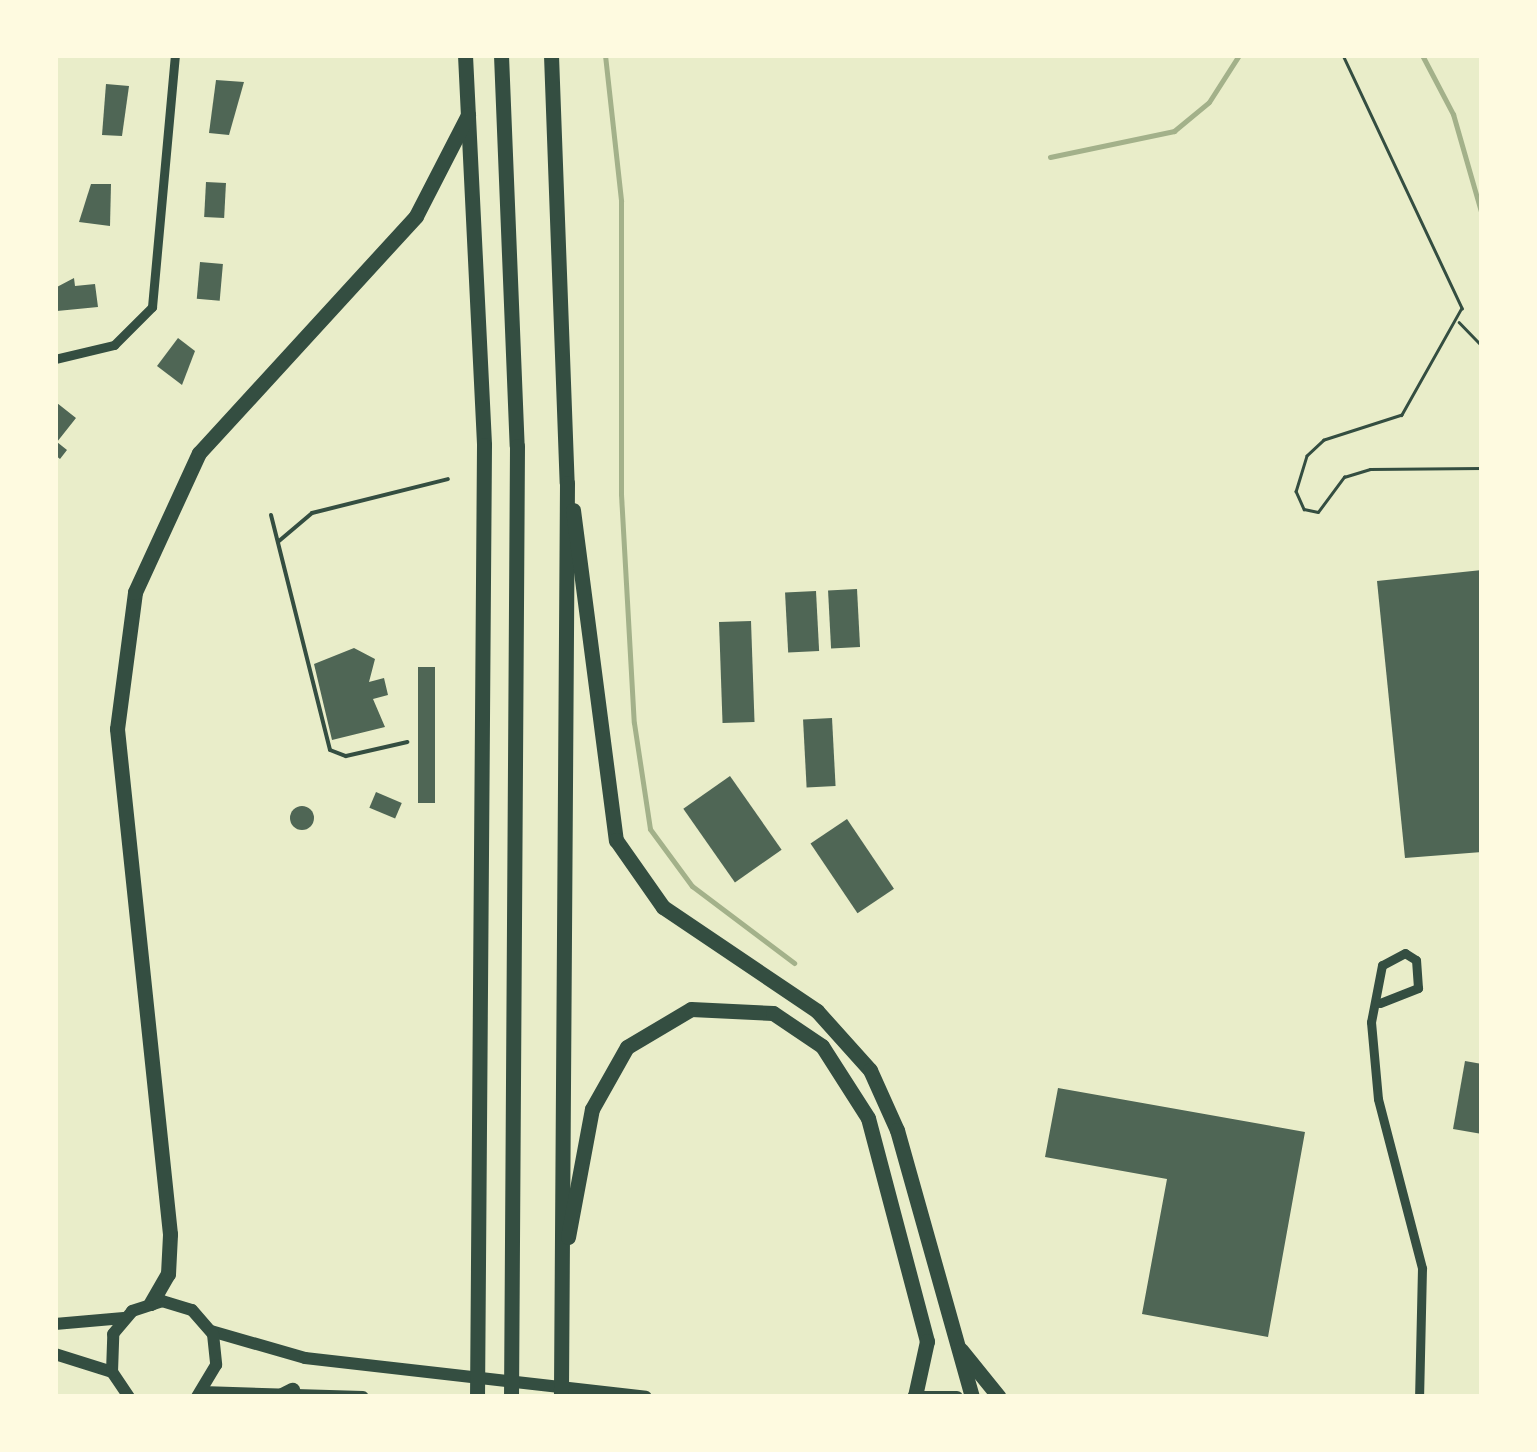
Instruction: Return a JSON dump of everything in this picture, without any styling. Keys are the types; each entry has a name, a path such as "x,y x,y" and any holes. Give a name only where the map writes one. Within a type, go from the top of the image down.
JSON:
{"highway":[{"path":"466,55 484,446 477,1397"},
{"path":"501,55 518,446 511,1397"},
{"path":"551,55 567,483 561,1397"},
{"path":"151,1302 168,1274 171,1244 118,743 134,592 199,453 416,216 470,111"},
{"path":"567,483 588,572 602,782 616,840 663,907 811,1006 860,1057 897,1130 946,1324 972,1397"},
{"path":"562,1260 592,1109 627,1047 691,1009 773,1013 831,1056 872,1128 927,1341 914,1397"},
{"path":"946,1324 999,1397"}],"main road":[{"path":"55,1324 124,1318 151,1302 183,1305 212,1331 305,1358 646,1397"},
{"path":"124,1318 110,1343 112,1372 129,1397"},
{"path":"199,1395 216,1365 212,1331"},
{"path":"55,1354 112,1372"},
{"path":"199,1395 364,1397"},
{"path":"914,1397 957,1397"}],"street":[{"path":"55,359 114,345 152,307 176,55"},
{"path":"1380,1003 1418,988 1416,960 1406,954 1382,965 1380,1003 1372,1022 1378,1099 1427,1308 1419,1397"}],"lane":[{"path":"280,548 283,532 312,513 448,479"},
{"path":"272,516 330,750 346,756 407,742"}],"path":[{"path":"1344,55 1445,256 1462,308 1402,415 1324,440 1306,456 1296,492 1304,509 1318,512 1344,477 1370,469 1482,468"},
{"path":"1458,321 1482,346"}],"building":[{"path":"216,80 244,82 229,135 209,133"},
{"path":"106,84 129,86 122,136 102,135"},
{"path":"206,182 226,183 224,218 204,217"},
{"path":"91,184 111,184 110,226 79,222"},
{"path":"200,262 223,264 220,301 197,299"},
{"path":"74,278 75,286 95,284 98,307 57,311 55,288"},
{"path":"178,338 195,351 182,385 157,366"},
{"path":"57,403 76,418 57,442 67,450 60,459 55,455"},
{"path":"1482,570 1482,852 1405,858 1377,581"},
{"path":"857,589 860,647 831,648 828,591"},
{"path":"816,591 819,651 788,653 785,593"},
{"path":"751,621 755,722 723,723 719,622"},
{"path":"354,648 375,659 369,682 384,678 388,695 373,699 385,727 332,740 314,664"},
{"path":"418,667 435,667 435,803 418,803"},
{"path":"832,718 836,786 807,787 803,720"},
{"path":"730,776 782,850 735,882 683,809"},
{"path":"376,792 402,803 395,819 369,808"},
{"path":"302,806 314,818 302,830 290,818"},
{"path":"847,819 894,889 857,913 811,844"},
{"path":"1465,1061 1482,1064 1482,1134 1453,1129"},
{"path":"1058,1088 1305,1132 1268,1337 1142,1314 1167,1179 1045,1157"}],"waterway":[{"path":"605,55 621,201 621,494 634,723 650,829 692,886 794,963"},
{"path":"1050,157 1174,131 1209,102 1239,55"},
{"path":"1422,55 1453,114 1482,215"}]}
